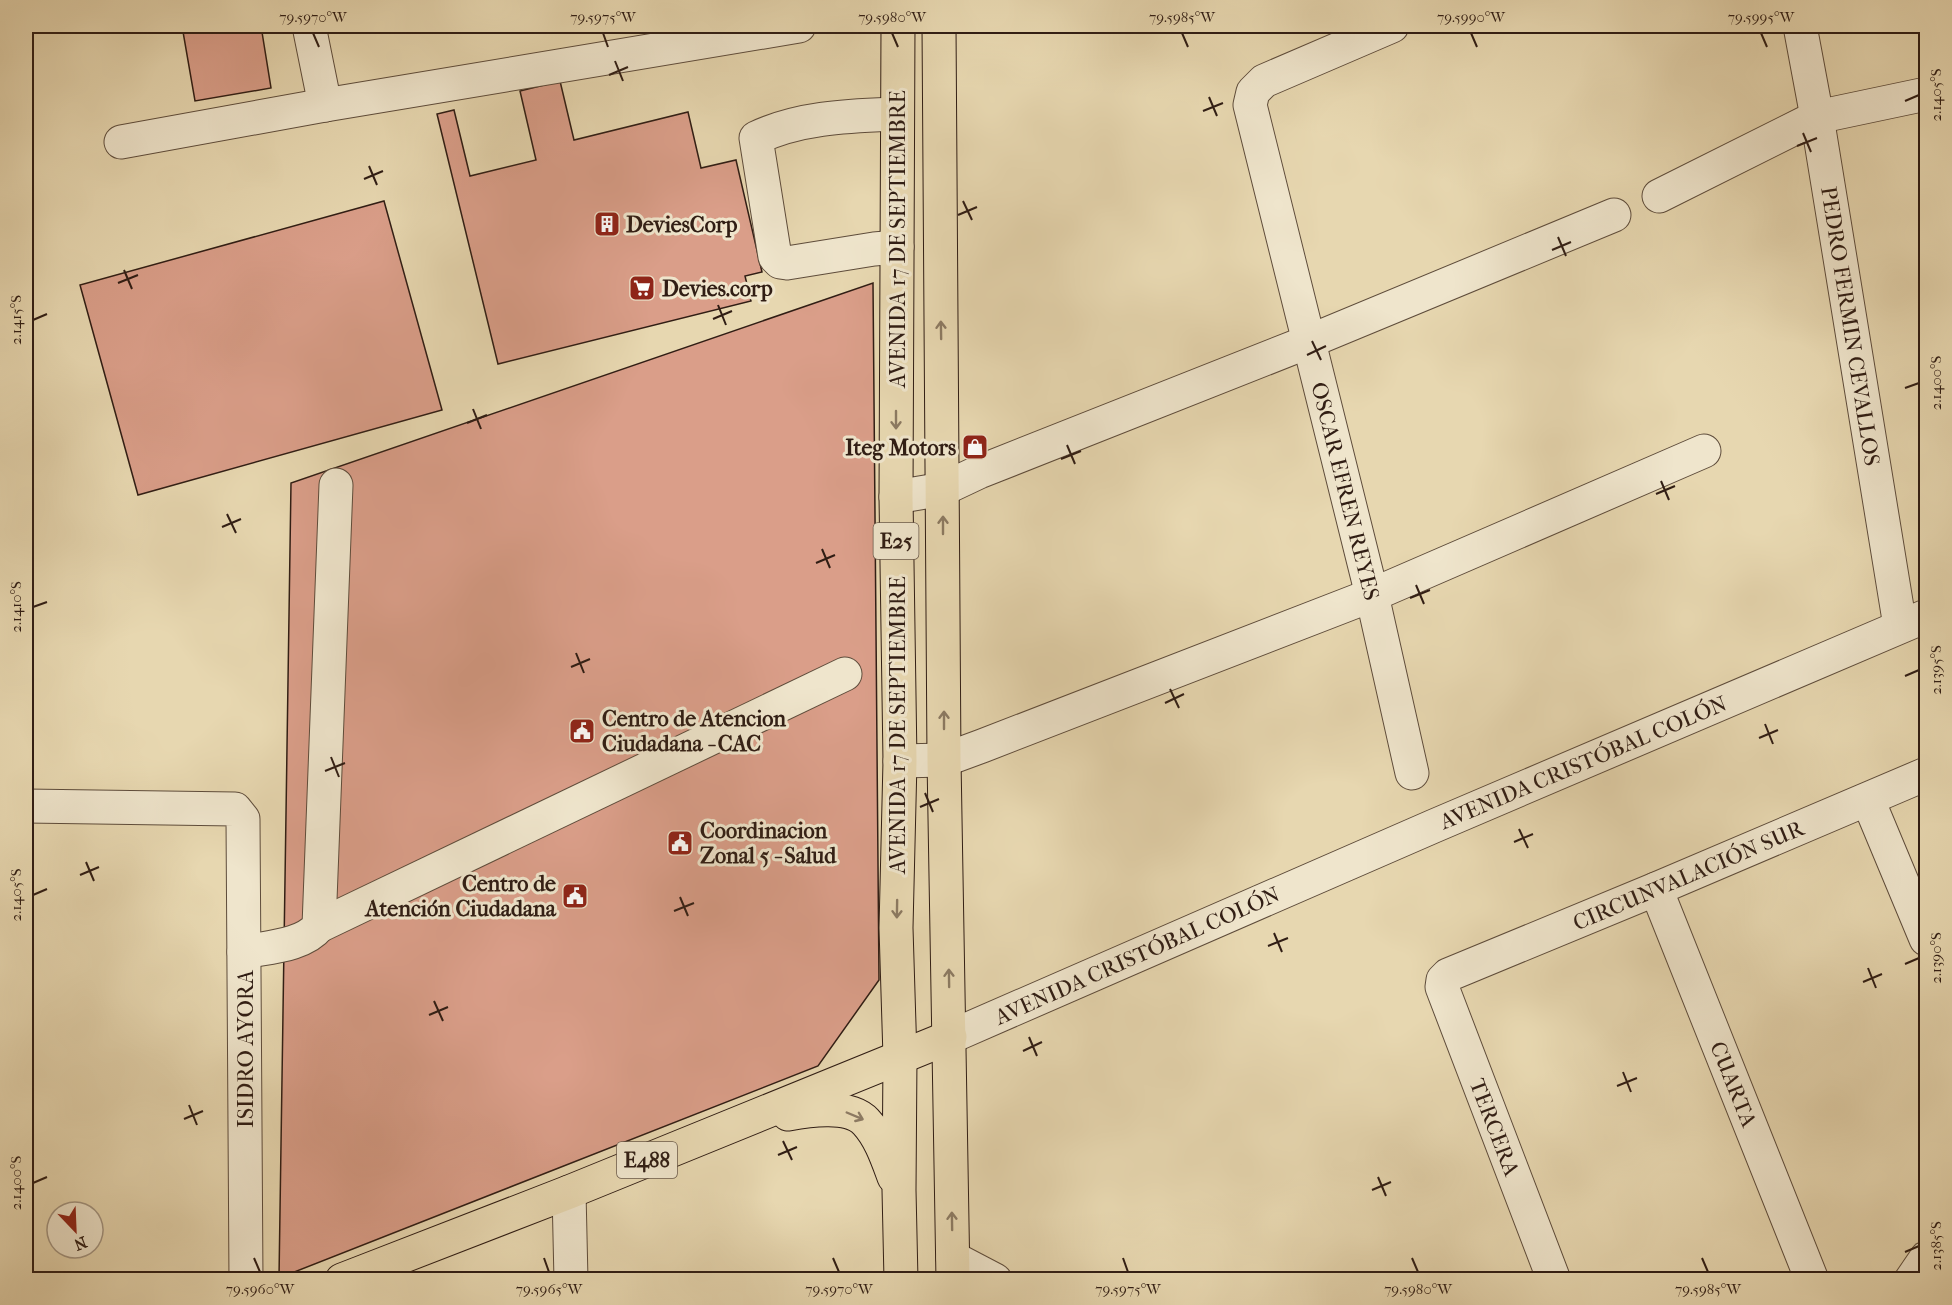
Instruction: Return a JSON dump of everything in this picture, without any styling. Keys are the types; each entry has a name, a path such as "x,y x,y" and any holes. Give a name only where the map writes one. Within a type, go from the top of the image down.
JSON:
{"main road":[{"name":"AVENIDA 17 DE SEPTIEMBRE","path":"898,26 896,497 900,761 896,928 900,1057 901,1280"},
{"name":"AVENIDA 17 DE SEPTIEMBRE","path":"939,26 944,760 953,1269"},
{"name":"AVENIDA CRISTÓBAL COLÓN","path":"342,1280 569,1192 950,1037"},
{"path":"717,1131 807,1110 840,1110 865,1120 879,1140 899,1190"}],"street":[{"path":"309,26 325,105"},
{"path":"121,142 325,105 799,26"},
{"name":"OSCAR EFREN REYES","path":"1392,26 1264,81 1253,92 1250,105 1372,595 1412,773"},
{"name":"PEDRO FERMIN CEVALLOS","path":"1800,26 1913,621"},
{"path":"1659,196 1817,117 1926,94"},
{"path":"897,114 801,121 756,138 775,257 780,262 787,263 897,247"},
{"path":"896,497 943,489 979,472 1310,341 1614,214"},
{"path":"900,761 944,760 1372,595 1704,451"},
{"path":"319,926 336,485"},
{"name":"AVENIDA CRISTÓBAL COLÓN","path":"950,1037 1913,621"},
{"path":"244,952 300,940 313,934 319,926 845,674"},
{"name":"CIRCUNVALACIÓN SUR","path":"1448,975 1656,890 1926,774"},
{"path":"1868,800 1926,939"},
{"name":"ISIDRO AYORA","path":"26,806 235,809 243,819 246,1280"},
{"name":"CUARTA","path":"1656,890 1812,1280"},
{"name":"TERCERA","path":"1448,975 1443,980 1442,987 1554,1280"},
{"path":"569,1192 571,1280"},
{"path":"1911,1280 1926,1258"},
{"path":"953,1269 995,1280"}],"building":[{"path":"182,26 261,26 271,88 195,101"},
{"name":"DeviesCorp","path":"560,81 574,140 688,112 701,168 736,160 762,272 745,276 751,301 498,364 437,114 454,110 470,176 536,160 520,91"},
{"path":"384,201 442,410 138,495 80,285"},
{"name":"Centro de Atencion Ciudadana - CAC","path":"873,283 879,980 818,1066 279,1278 291,483"}],"place":[{"name":"DeviesCorp","path":"607,224"},
{"name":"Devies.corp","path":"642,288"},
{"name":"Iteg Motors","path":"975,447"},
{"name":"Centro de Atencion Ciudadana - CAC","path":"582,731"},
{"name":"Coordinacion Zonal 5 - Salud","path":"680,843"},
{"name":"Centro de Atención Ciudadana","path":"575,896"}]}
